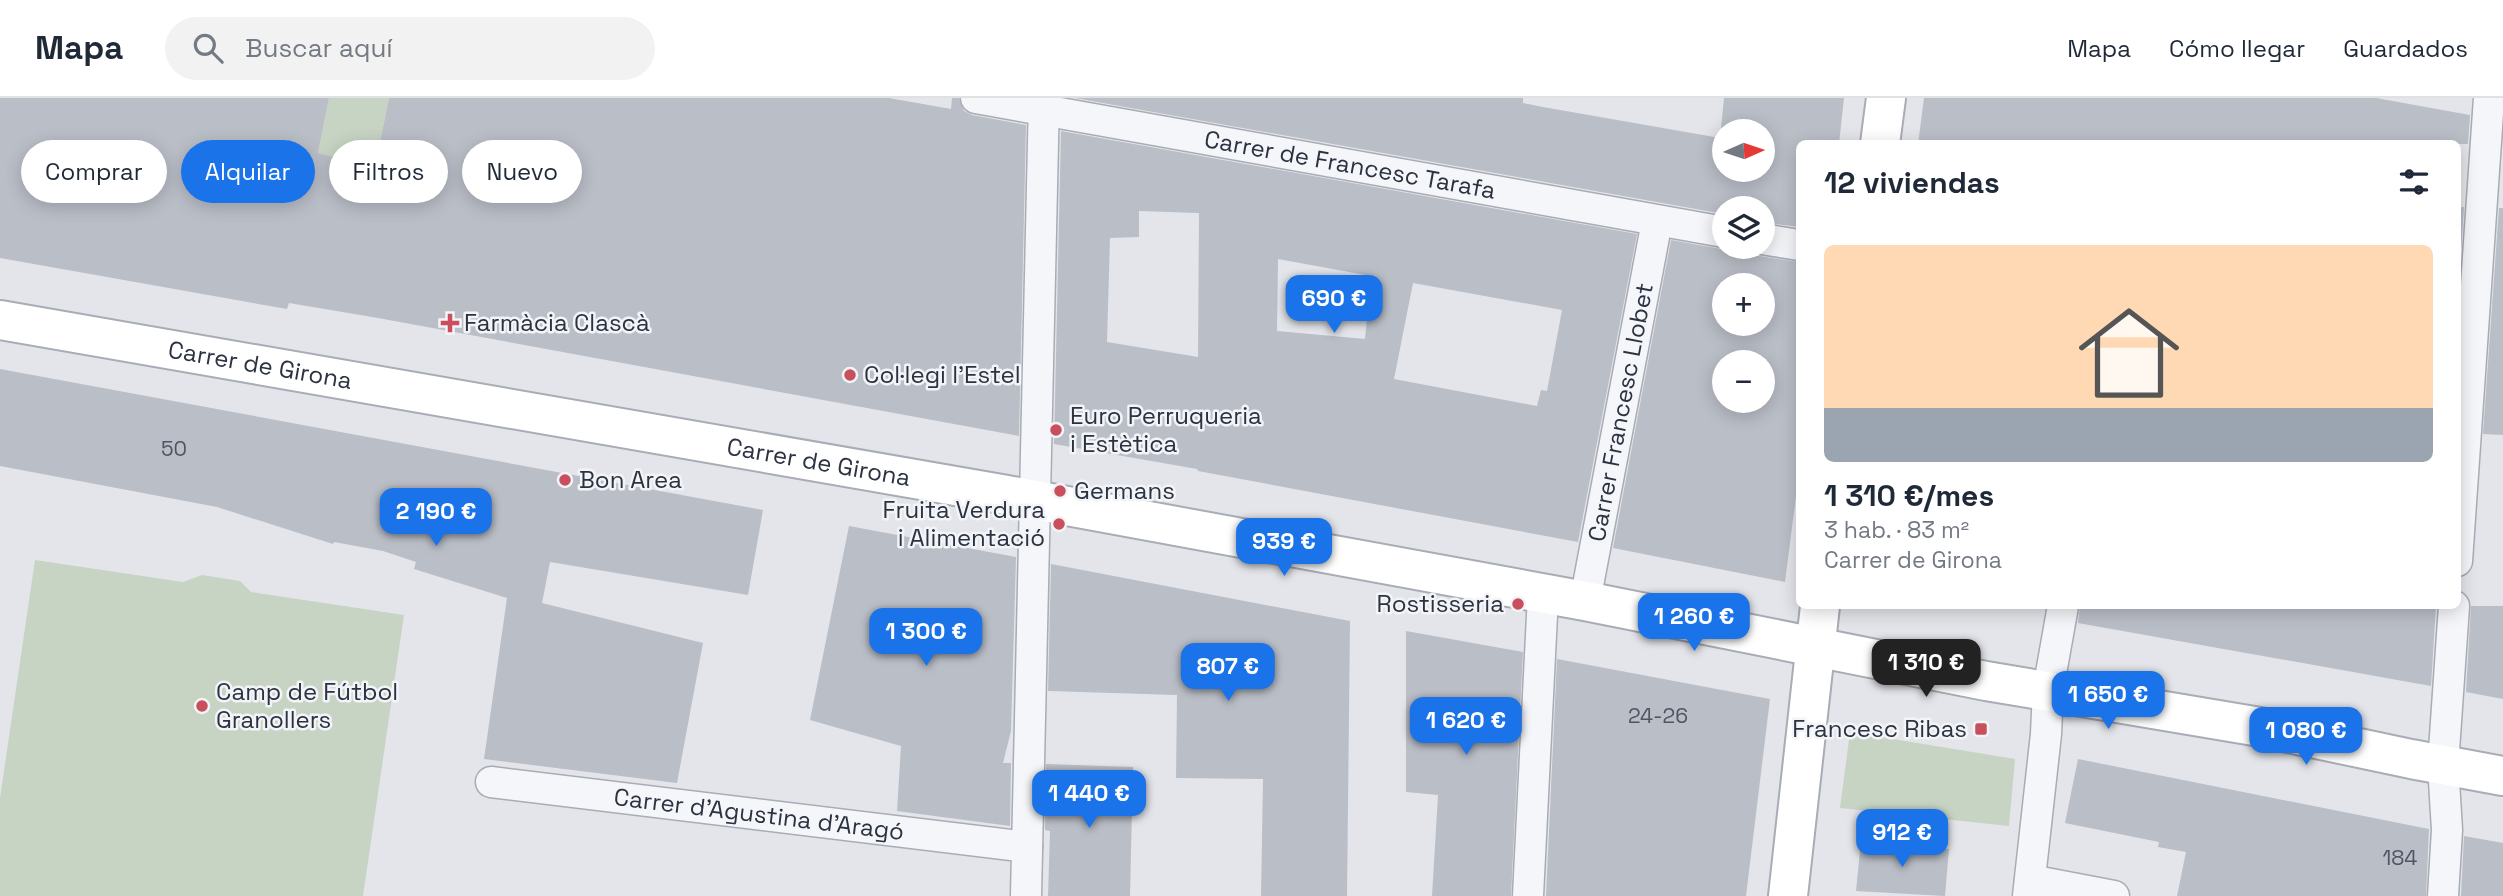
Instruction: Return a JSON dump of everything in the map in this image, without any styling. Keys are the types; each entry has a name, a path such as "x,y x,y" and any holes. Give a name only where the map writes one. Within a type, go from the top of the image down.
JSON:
{"street":[{"name":"Carrer de Francesc Tarafa","path":"976,98 1044,104 1712,230"},
{"path":"1881,140 1886,98"},
{"path":"2461,448 2464,364 2489,98"},
{"path":"1026,896 1044,104"},
{"name":"Carrer Francesc Llobet","path":"1585,601 1657,221"},
{"path":"1775,241 1796,245"},
{"name":"Carrer de Girona","path":"0,320 1036,501 1585,601 1815,647 2260,727 2503,776"},
{"path":"1528,896 1543,595"},
{"path":"1788,896 1820,609"},
{"path":"2062,609 2048,690 2046,734 2029,888 2114,896"},
{"path":"2443,896 2447,830 2443,765 2454,609"},
{"name":"Carrer d'Agustina d'Aragó","path":"491,782 1027,847"}],"green space":[{"path":"329,98 389,98 380,140 329,140 329,156 318,153"},
{"name":"Camp de Fútbol Granollers","path":"35,560 183,582 202,575 240,581 251,592 404,615 363,896 0,896 0,798"},
{"path":"1850,732 2015,759 2009,826 1840,808"}],"building":[{"path":"0,98 329,98 318,153 329,156 329,203 448,203 448,140 380,140 389,98 889,98 951,109 952,98 959,98 964,111 972,115 1026,125 1019,436 378,318 289,303 287,309 0,258"},
{"path":"1075,98 1523,98 1523,103 1712,137 1712,182 1775,182 1775,119 1722,119 1724,98 1844,98 1839,140 1796,140 1796,227 1775,224 1775,196 1712,196 1712,212"},
{"path":"1924,98 2376,98 2470,115 2468,144 2461,144 2461,140 1919,140"},
{"path":"1061,131 1637,234 1578,542 1054,444","holes":["1139,211 1199,213 1198,357 1107,342 1110,238 1139,237","1278,259 1371,276 1365,339 1277,331","1413,283 1562,310 1547,391 1541,390 1537,406 1394,379"]},
{"path":"2461,207 2464,207 2461,250"},
{"path":"2499,208 2503,208 2503,435 2483,434"},
{"path":"1671,240 1712,247 1712,259 1775,258 1796,262 1796,496 1785,582 1613,548"},
{"path":"0,369 763,510 748,595 550,562 542,603 703,643 677,783 484,759 507,598 414,569 416,562 383,551 334,542 333,544 217,507 0,466"},
{"path":"849,526 1016,557 1011,731 1003,763 1011,763 1010,826 897,811 901,746 810,720"},
{"path":"1051,564 1350,621 1347,896 1261,896 1263,779 1176,778 1177,695 1048,691"},
{"path":"2471,606 2503,606 2503,699 2466,692"},
{"path":"2080,609 2436,609 2431,686 2078,623"},
{"path":"1406,631 1523,652 1511,896 1432,896 1438,795 1406,792"},
{"path":"1557,659 1770,699 1746,896 1546,896"},
{"path":"2078,759 2429,829 2426,896 2177,896 2186,852 2158,847 2159,842 2065,823"},
{"path":"1046,764 1133,767 1130,896 1048,896 1050,831 1045,830"},
{"path":"2464,836 2503,843 2503,896 2461,896"},
{"path":"1861,841 1949,849 1945,896 1856,891"}],"place":[{"name":"Farmàcia Clascà","path":"450,323"},
{"name":"Col·legi l'Estel","path":"850,375"},
{"name":"Euro Perruqueria i Estètica","path":"1056,430"},
{"name":"Bon Area","path":"565,480"},
{"name":"Germans","path":"1060,491"},
{"name":"Fruita Verdura i Alimentació","path":"1059,524"},
{"name":"Rostisseria","path":"1518,604"},
{"name":"Camp de Fútbol Granollers","path":"202,706"},
{"name":"Francesc Ribas","path":"1981,729"}]}
